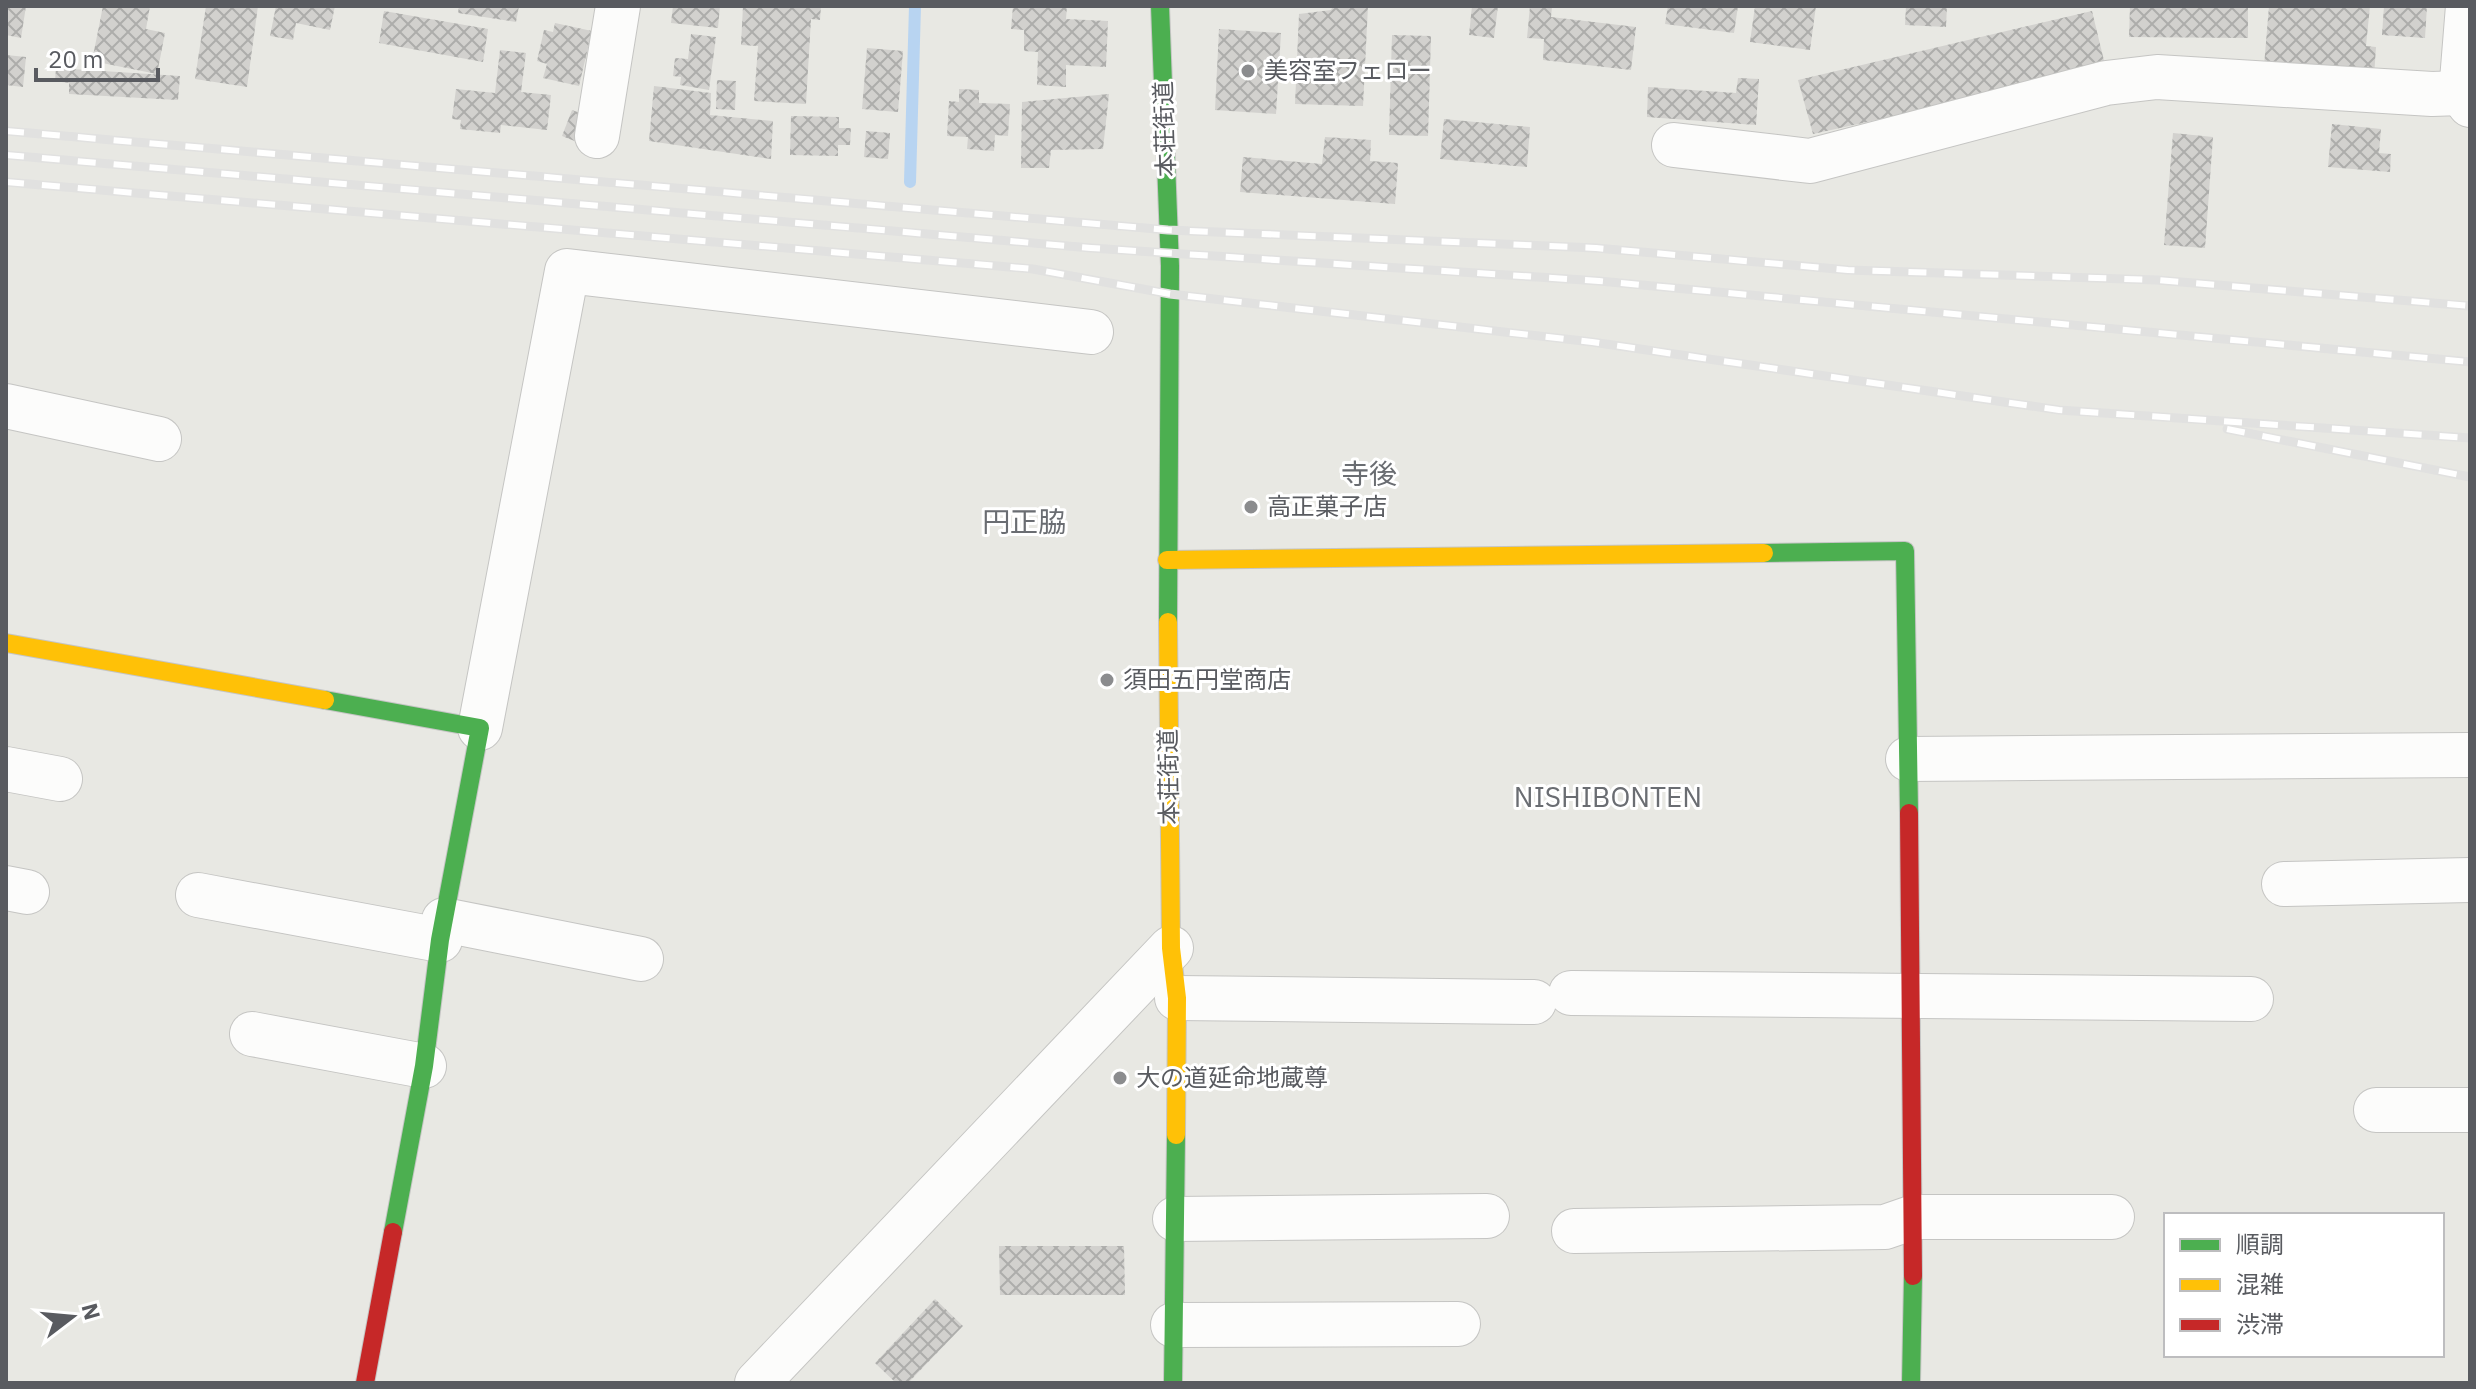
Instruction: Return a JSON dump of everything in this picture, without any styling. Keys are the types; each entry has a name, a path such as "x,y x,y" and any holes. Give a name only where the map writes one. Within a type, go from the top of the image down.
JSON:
{"street":[{"path":"597,136 618,6"},
{"name":"本荘街道","path":"1160,6 1170,294 1167,560 1171,948 1177,998 1173,1383"},
{"path":"1674,145 1810,161 2106,83 2157,77 2432,94 2466,99 2468,6"},
{"path":"365,1383 424,1066 442,930 567,271 1091,332"},
{"path":"6,406 159,439"},
{"path":"1167,560 1905,551 1914,1217 1911,1383"},
{"path":"6,643 480,728"},
{"path":"1908,759 2470,755"},
{"path":"6,769 60,779"},
{"path":"2284,884 2470,880"},
{"path":"198,895 641,959"},
{"path":"757,1383 1171,948"},
{"path":"1177,998 2251,999"},
{"path":"252,1034 424,1066"},
{"path":"2376,1110 2470,1110"},
{"path":"1175,1219 1487,1216"},
{"path":"1574,1231 1885,1227 1914,1217 2112,1217"},
{"path":"1173,1325 1458,1324"}],"building":[{"path":"6,6 26,6 21,38 6,35"},
{"path":"103,6 150,6 146,29 165,33 157,74 92,61"},
{"path":"206,6 258,6 247,87 195,79"},
{"path":"276,6 335,6 330,30 296,23 293,40 270,36"},
{"path":"459,6 519,6 516,22 458,13"},
{"path":"673,6 720,6 718,28 671,23"},
{"path":"743,6 821,6 820,20 811,19 806,104 754,101 758,46 741,45"},
{"path":"1013,6 1067,6 1066,19 1108,21 1106,67 1066,65 1066,87 1037,85 1038,52 1024,51 1024,30 1011,29"},
{"path":"1333,6 1368,6 1363,106 1295,104 1299,14 1331,10"},
{"path":"1472,6 1498,6 1494,38 1469,35"},
{"path":"1530,6 1552,7 1551,17 1636,27 1631,70 1543,60 1544,39 1527,38"},
{"path":"1668,6 1738,6 1734,33 1665,24"},
{"path":"1755,6 1816,6 1810,50 1750,42"},
{"path":"1906,6 1947,6 1946,27 1905,25"},
{"path":"2130,6 2248,6 2248,38 2129,37"},
{"path":"2269,6 2370,6 2366,46 2376,47 2374,77 2264,66"},
{"path":"2384,6 2427,6 2425,38 2382,35"},
{"path":"384,11 488,29 483,62 379,43"},
{"path":"2092,11 2106,69 1813,134 1798,80"},
{"path":"555,23 592,31 579,86 543,78 547,64 537,61 544,30 553,32"},
{"name":"美容室フェロー","path":"1219,29 1281,33 1276,114 1215,110"},
{"path":"691,34 716,37 709,90 680,85 681,77 673,76 675,58 688,59"},
{"path":"1392,35 1431,36 1428,136 1389,135"},
{"path":"867,48 903,51 898,112 862,109"},
{"path":"500,50 526,53 521,92 551,95 547,130 501,125 500,133 460,129 461,120 452,119 456,89 495,93"},
{"path":"6,55 26,57 23,87 6,85"},
{"path":"56,68 180,76 178,100 69,94 69,83 55,81"},
{"path":"1738,78 1759,79 1756,125 1647,117 1648,87 1736,93"},
{"path":"717,80 736,81 735,110 716,109"},
{"path":"654,86 711,93 710,115 773,121 771,159 649,141"},
{"path":"959,89 979,90 979,103 1010,104 1008,136 995,135 994,151 967,149 968,137 947,136 949,101 959,102"},
{"path":"1109,94 1103,149 1051,150 1049,168 1021,168 1022,102"},
{"path":"572,110 588,116 577,142 562,136"},
{"path":"791,116 839,117 839,128 851,128 850,145 838,145 838,156 790,155"},
{"path":"1444,119 1530,127 1527,167 1440,159"},
{"path":"2332,124 2381,129 2379,153 2391,154 2390,172 2328,167"},
{"path":"866,131 890,133 888,159 864,157"},
{"path":"2173,133 2213,137 2205,248 2164,245"},
{"path":"1325,137 1371,140 1370,161 1398,163 1395,204 1240,192 1243,157 1322,164"},
{"path":"999,1246 1124,1246 1125,1295 1000,1295"},
{"path":"935,1299 963,1326 908,1383 896,1383 875,1363"}],"waterway":[{"path":"910,182 915,6"}],"railway":[{"path":"6,131 1168,230 1596,248 1848,270 2157,280 2470,306"},
{"path":"6,155 1091,248 1599,281 2470,362"},
{"path":"6,182 1033,269 1170,294 1592,342 2059,410 2470,438"},
{"path":"2227,429 2470,477"}],"traffic: fast":[{"path":"1160,6 1170,266 1168,622"},
{"path":"1764,553 1905,551 1909,813"},
{"path":"325,700 480,728 440,940 424,1066 393,1232"},
{"path":"1173,1383 1176,1135"},
{"path":"1911,1383 1913,1276"}],"traffic: slow":[{"path":"1167,560 1764,553"},
{"path":"1168,622 1171,948 1177,998 1176,1135"},
{"path":"6,643 325,700"}],"traffic: jam":[{"path":"1909,813 1913,1276"},
{"path":"365,1383 393,1232"}],"place":[{"name":"美容室フェロー","path":"1248,71"},
{"name":"高正菓子店","path":"1251,507"},
{"name":"須田五円堂商店","path":"1107,680"},
{"name":"大の道延命地蔵尊","path":"1120,1078"}],"district":[{"name":"寺後","path":"1369,474"},
{"name":"円正脇","path":"1024,522"},
{"name":"NISHIBONTEN","path":"1608,797"}]}
